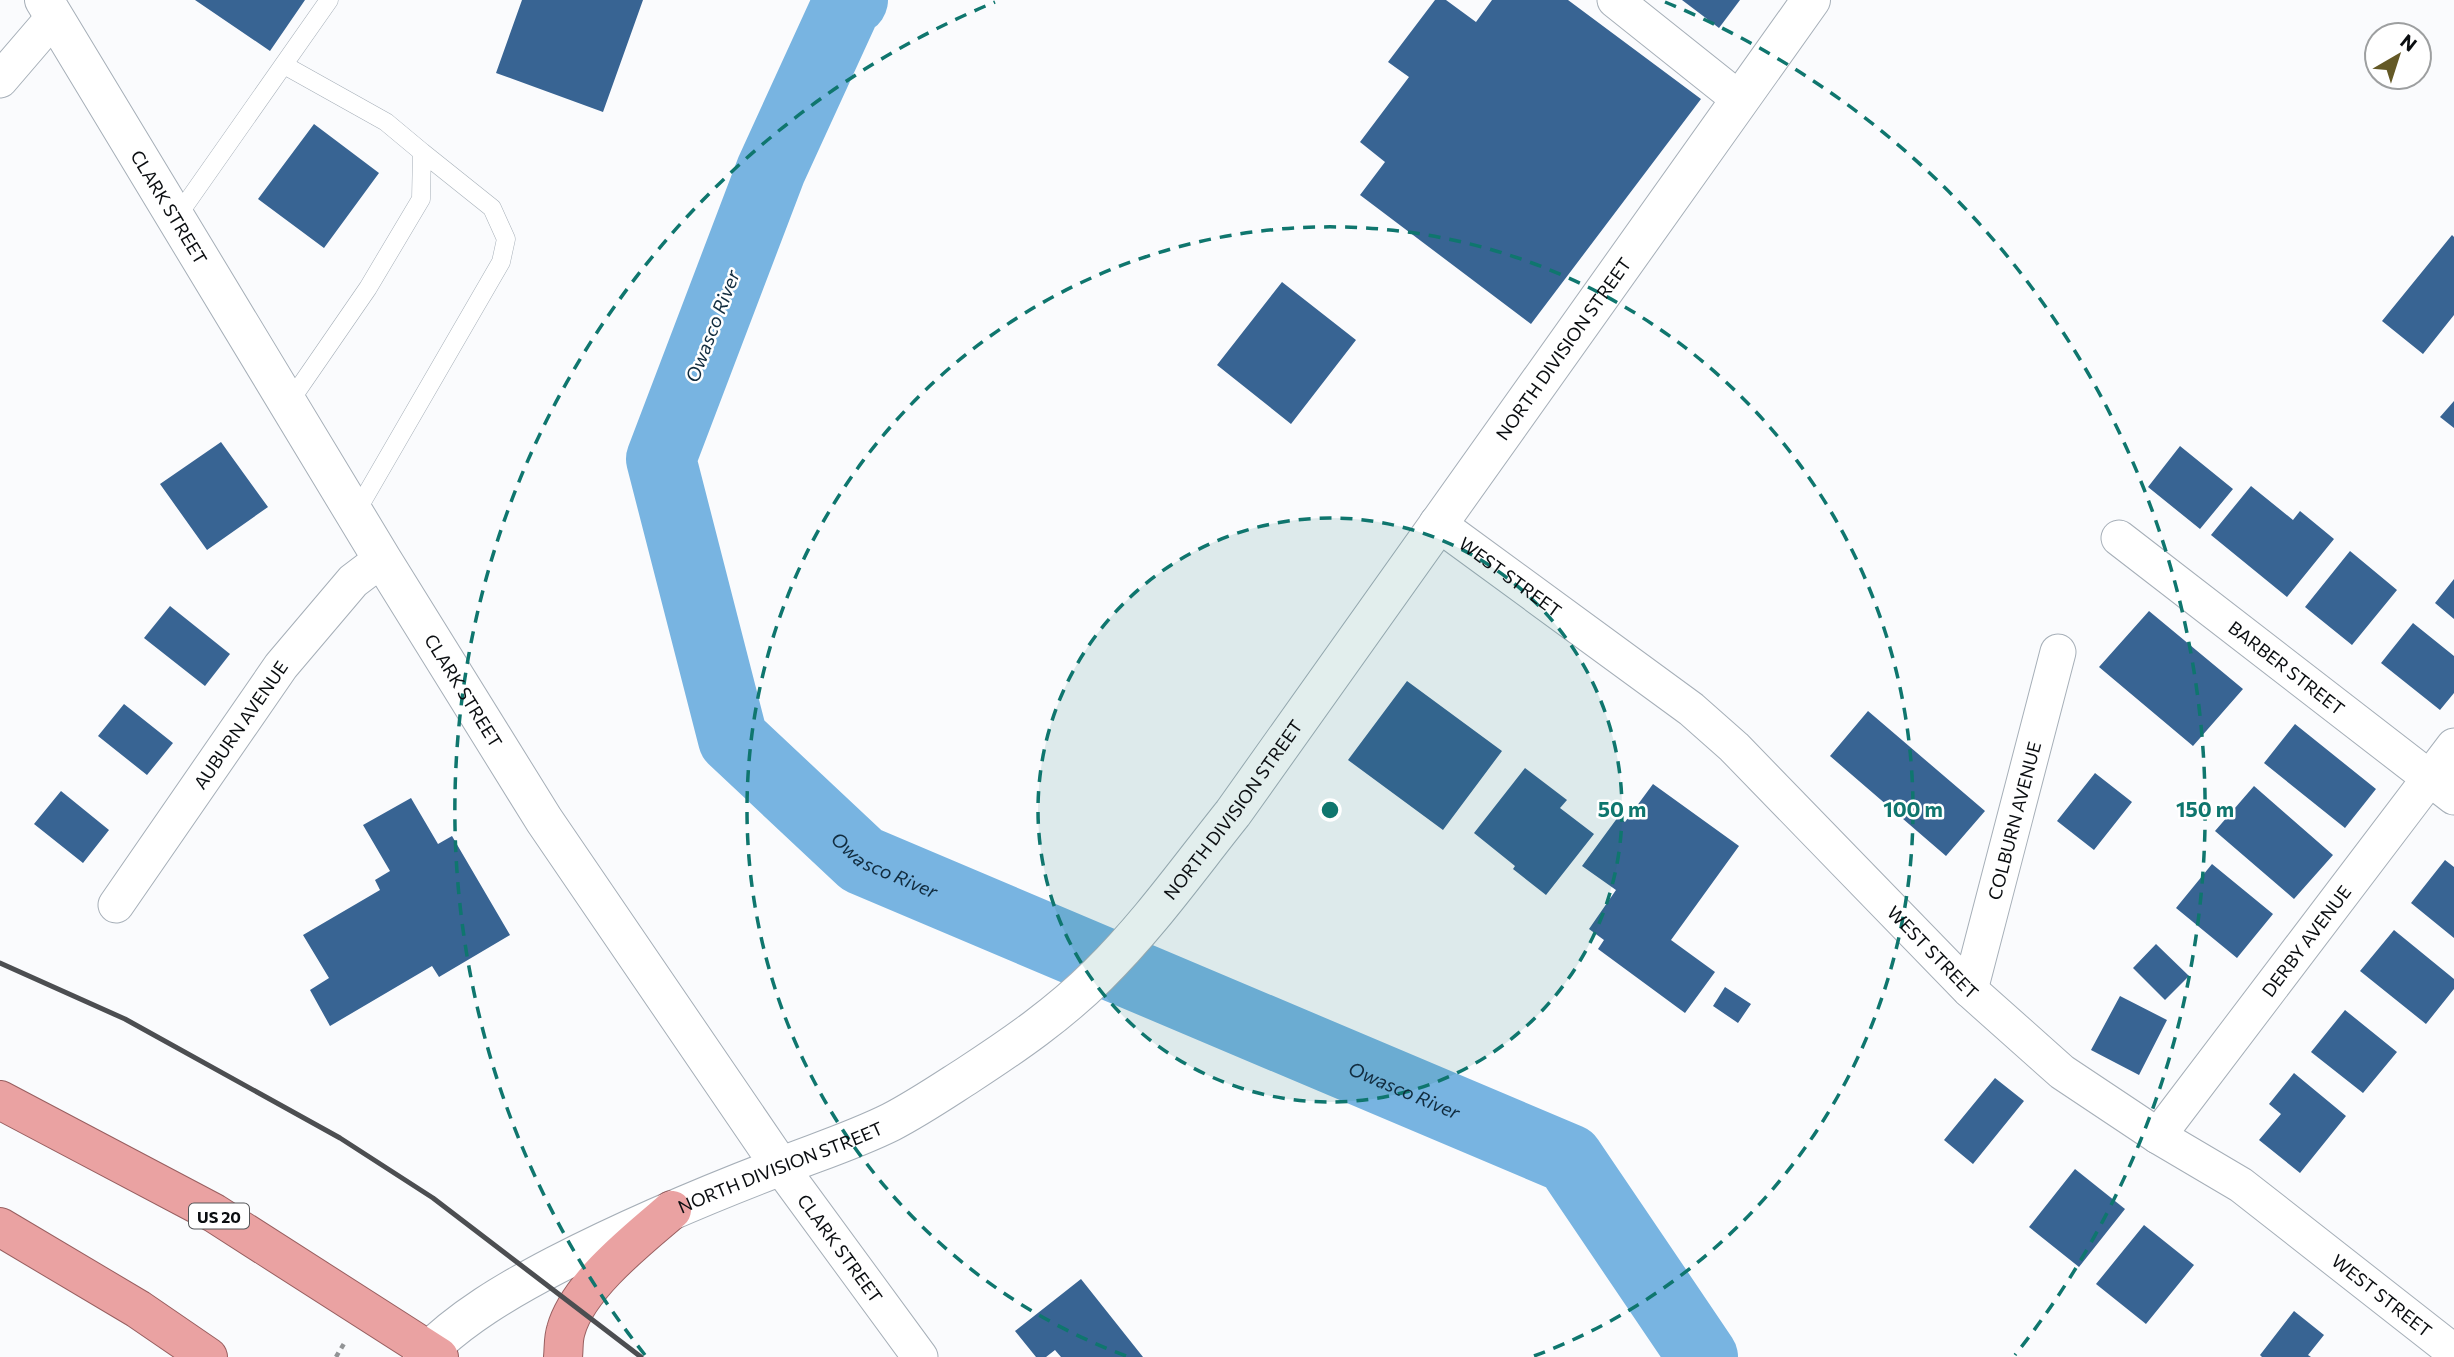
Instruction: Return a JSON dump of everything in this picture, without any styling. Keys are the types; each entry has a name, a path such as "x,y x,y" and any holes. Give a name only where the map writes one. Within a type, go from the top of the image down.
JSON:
{"highway":[{"name":"US 20","path":"0,1100 214,1213 430,1355"},
{"path":"564,1357 565,1331 576,1307 622,1254 672,1210"},
{"path":"0,1227 138,1309 208,1357"}],"street":[{"path":"1615,0 1739,99"},
{"name":"NORTH DIVISION STREET","path":"430,1355 481,1309 595,1245 672,1210 858,1138 895,1120 937,1096 1023,1038 1065,1007 1099,974 1140,930 1233,813 1811,0"},
{"path":"0,80 49,8"},
{"name":"CLARK STREET","path":"49,8 382,559 544,821 780,1166 920,1357"},
{"name":"WEST STREET","path":"1437,523 1691,709 1734,747 1970,990 2062,1072 2158,1136 2241,1185 2454,1352"},
{"name":"BARBER STREET","path":"2119,538 2441,788"},
{"name":"AUBURN AVENUE","path":"116,905 281,666 353,581 382,559"},
{"name":"COLBURN AVENUE","path":"1970,990 2058,652"},
{"name":"DERBY AVENUE","path":"2158,1136 2441,788 2454,746"}],"lane":[{"path":"176,218 329,0"},
{"path":"284,65 386,122 492,208 506,239 500,261 355,514"},
{"path":"288,404 368,288 421,199 422,152"}],"path":[{"path":"335,1357 349,1336"}],"building":[{"path":"195,0 305,0 270,51"},
{"path":"522,0 643,0 603,112 496,73"},
{"path":"1435,0 1446,0 1476,22 1492,0 1568,0 1701,99 1531,324 1360,195 1385,162 1360,142 1409,77 1388,62"},
{"path":"1682,0 1740,0 1719,28"},
{"path":"314,124 379,173 324,248 258,199"},
{"path":"2452,235 2454,315 2423,354 2382,321"},
{"path":"1282,282 1356,340 1291,424 1217,365"},
{"path":"2454,401 2454,428 2440,417"},
{"path":"221,442 268,507 207,550 160,484"},
{"path":"2180,446 2233,489 2200,529 2148,487"},
{"path":"2251,486 2293,520 2300,511 2334,539 2287,597 2211,535"},
{"path":"2350,551 2397,590 2352,645 2305,607"},
{"path":"2454,579 2454,619 2435,603"},
{"path":"170,606 230,654 205,686 144,638"},
{"path":"2149,611 2243,689 2193,746 2099,667"},
{"path":"2413,623 2454,656 2454,693 2440,710 2381,663"},
{"path":"1407,681 1502,751 1443,830 1348,760"},
{"path":"124,704 173,743 147,775 98,736"},
{"path":"1868,711 1985,811 1946,856 1830,756"},
{"path":"2295,724 2376,789 2345,828 2264,763"},
{"path":"1525,768 1567,800 1560,808 1594,834 1546,895 1474,833"},
{"path":"2095,773 2132,802 2094,850 2057,821"},
{"path":"1653,784 1739,846 1671,940 1715,972 1685,1013 1598,949 1604,940 1589,929 1616,890 1582,866 1618,817 1625,822"},
{"path":"2254,786 2333,855 2294,899 2215,831"},
{"path":"61,791 109,830 83,863 34,824"},
{"path":"411,798 438,844 452,836 510,935 439,977 432,966 330,1026 310,990 329,978 303,935 380,890 375,880 390,871 363,825"},
{"path":"2445,860 2454,867 2454,938 2411,903"},
{"path":"2212,864 2273,914 2237,958 2176,908"},
{"path":"2394,930 2454,979 2454,989 2426,1024 2360,971"},
{"path":"2156,944 2189,976 2165,1000 2133,968"},
{"path":"1725,987 1751,1004 1738,1023 1713,1006"},
{"path":"2120,996 2167,1020 2139,1075 2091,1050"},
{"path":"2345,1010 2397,1052 2363,1093 2311,1052"},
{"path":"2294,1073 2346,1116 2300,1173 2259,1140 2281,1114 2269,1104"},
{"path":"1995,1078 2024,1101 1973,1164 1944,1140"},
{"path":"2075,1169 2125,1209 2079,1267 2029,1227"},
{"path":"2144,1225 2194,1265 2146,1324 2096,1284"},
{"path":"1081,1279 1143,1357 1061,1357 1055,1350 1046,1357 1036,1357 1015,1331"},
{"path":"2294,1311 2324,1335 2308,1355 2311,1357 2262,1357 2260,1355"}],"waterway":[{"name":"Owasco River","path":"853,0 847,4 771,170 661,459 733,739 862,860 1569,1159 1703,1357"}],"railway":[{"path":"0,963 125,1019 340,1138 433,1198 641,1357"}]}
